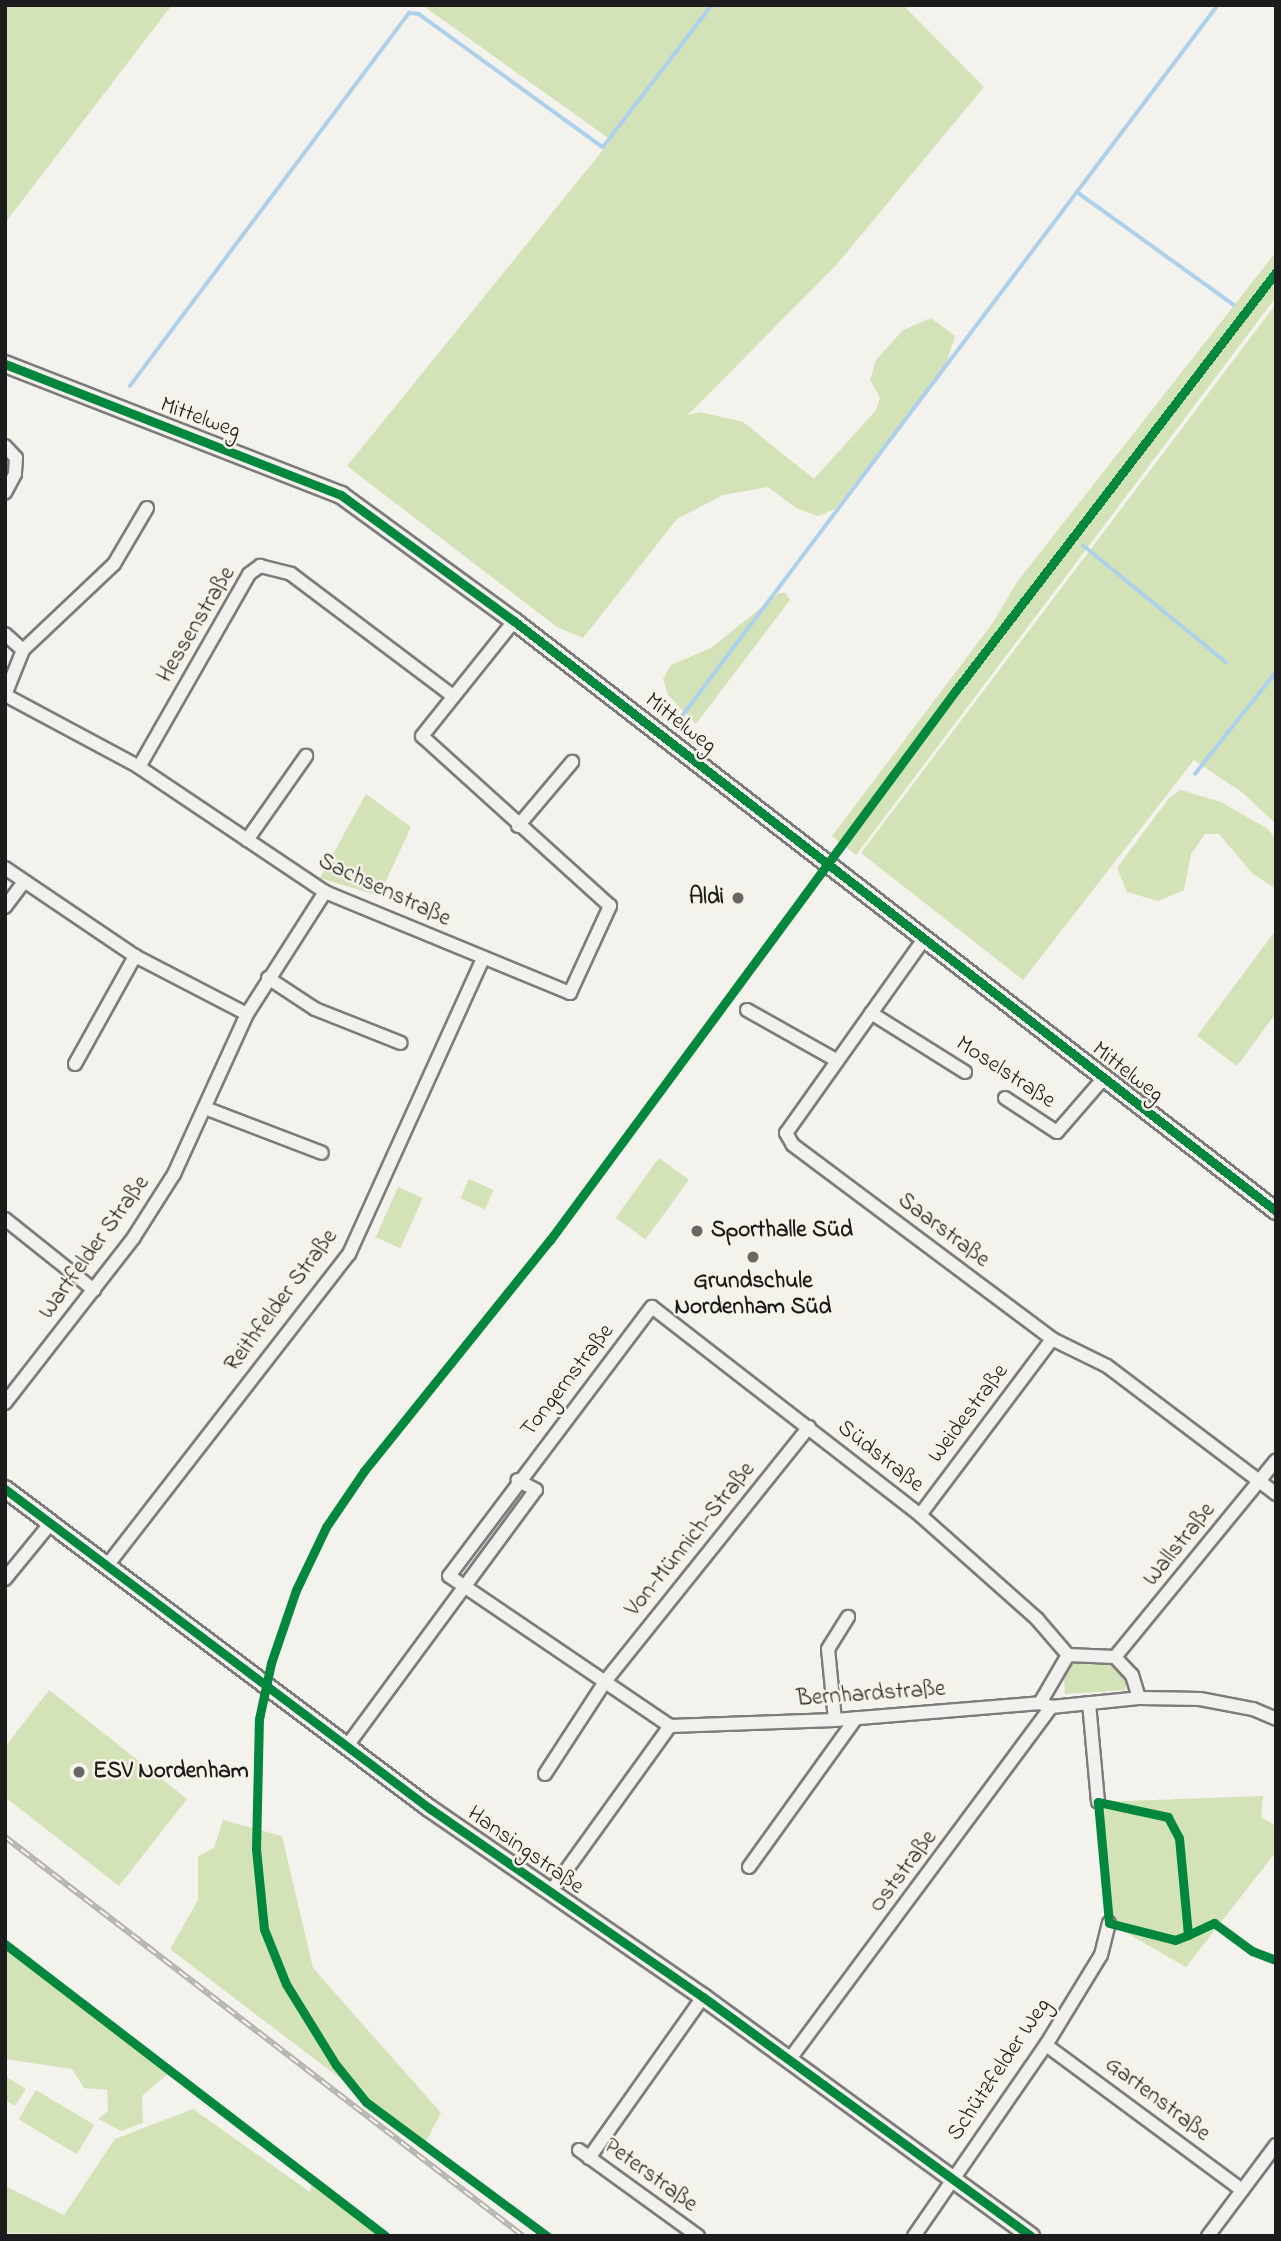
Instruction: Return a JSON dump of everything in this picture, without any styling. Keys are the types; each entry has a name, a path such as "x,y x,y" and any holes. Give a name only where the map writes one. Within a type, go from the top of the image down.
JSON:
{"street":[{"name":"Mittelweg","path":"5,364 341,495 514,621 1102,1080 1276,1211"},
{"path":"5,446 16,458 15,474 5,493"},
{"path":"5,695 23,650 114,564 147,508"},
{"name":"Hessenstraße","path":"139,766 249,574 260,566 291,574 453,696"},
{"name":"Sachsenstraße","path":"5,695 139,766 325,892 570,993 610,906 518,826 422,736 514,621"},
{"path":"5,634 23,650"},
{"path":"247,840 306,756"},
{"path":"518,826 572,762"},
{"path":"5,868 135,956 247,1014"},
{"path":"5,907 24,882"},
{"name":"Wartfelder Straße","path":"5,1403 93,1290 174,1174 247,1014 325,892"},
{"name":"Saarstraße","path":"924,939 786,1133 793,1145 1052,1339 1107,1366 1276,1494"},
{"path":"75,1064 135,956"},
{"name":"Reithfelder Straße","path":"106,1567 349,1254 483,958"},
{"path":"268,978 314,1009 401,1043"},
{"path":"747,1010 767,1026 836,1060"},
{"name":"Moselstraße","path":"872,1013 965,1072"},
{"name":"Moselstraße","path":"1005,1098 1057,1132 1102,1080"},
{"path":"205,1108 322,1153"},
{"path":"5,1219 93,1290"},
{"name":"Südstraße","path":"652,1307 920,1515 1037,1619 1068,1655"},
{"name":"Tongernstraße","path":"466,1586 449,1576 517,1480 652,1307"},
{"name":"Weidestraße","path":"920,1515 1052,1339"},
{"name":"Von-Münnich-Straße","path":"545,1774 607,1679 809,1427"},
{"name":"Wallstraße","path":"1115,1657 1276,1460"},
{"path":"347,1746 536,1490 517,1480"},
{"name":"Hansingstraße","path":"5,1489 347,1746 551,1893 703,1997 1031,2236"},
{"path":"5,1579 50,1524"},
{"path":"466,1586 607,1679 670,1726 551,1893"},
{"path":"835,1720 828,1649 848,1617"},
{"path":"1068,1655 1115,1657 1132,1675 1139,1698"},
{"name":"Oststraße","path":"789,2060 1045,1705 1068,1655"},
{"name":"Bernhardstraße","path":"670,1726 835,1720 1139,1698 1200,1699 1253,1709 1276,1719"},
{"path":"1090,1703 1098,1802"},
{"path":"749,1867 856,1718"},
{"name":"Schützfelder Weg","path":"914,2236 1046,2045 1101,1955 1109,1923"},
{"name":"Peterstraße","path":"698,2236 584,2154 703,1997"},
{"name":"Gartenstraße","path":"1046,2045 1242,2190"},
{"path":"1208,2236 1276,2145"}],"green space":[{"path":"5,5 172,5 5,223"},
{"path":"422,5 903,5 984,87 838,263 688,415 700,412 743,422 814,479 876,410 880,398 870,380 876,360 903,330 931,318 955,336 946,364 835,509 818,516 796,508 768,487 723,495 677,519 583,638 557,627 347,466 611,140"},
{"path":"1276,252 1276,297 856,855 832,836 992,624 1017,582"},
{"path":"1276,304 1276,824 1243,793 1194,760 1023,980 861,853"},
{"path":"779,593 786,593 790,600 696,724 668,695 663,679 671,665 711,648"},
{"path":"1181,790 1221,802 1268,829 1276,839 1276,889 1252,873 1219,834 1205,834 1191,854 1184,890 1158,901 1127,892 1117,868 1170,797"},
{"path":"366,794 411,827 379,896 320,878"},
{"path":"1276,930 1276,1013 1237,1066 1197,1036"},
{"path":"659,1158 689,1180 645,1240 616,1218"},
{"path":"469,1179 494,1190 485,1209 460,1198"},
{"path":"398,1187 423,1198 400,1248 376,1237"},
{"path":"1074,1662 1115,1664 1127,1682 1125,1690 1065,1694 1064,1678"},
{"name":"ESV Nordenham","path":"49,1690 187,1799 119,1886 5,1797 5,1747"},
{"path":"1263,1796 1261,1817 1276,1826 1276,1852 1186,1967 1109,1923 1098,1802"},
{"path":"223,1820 282,1836 313,1968 441,2113 425,2143 170,1949 198,1900 198,1856 214,1848"},
{"path":"5,1943 171,2071 142,2096 143,2123 121,2131 98,2119 108,2111 107,2090 84,2088 72,2069 5,2059"},
{"path":"5,2076 26,2089 15,2106 5,2100"},
{"path":"36,2090 94,2125 77,2154 18,2119"},
{"path":"193,2109 310,2192 311,2184 379,2236 5,2233 5,2186 64,2215 115,2139"}],"waterway":[{"path":"130,386 409,13 419,14 603,147 712,5"},
{"path":"679,720 1218,5"},
{"path":"1077,192 1234,305"},
{"path":"1083,545 1226,662"},
{"path":"1195,774 1276,672"}],"railway":[{"path":"5,1837 523,2236"}],"cycle path":[{"path":"547,2236 366,2102 336,2065 286,1984 264,1929 256,1849 259,1719 271,1663 296,1590 326,1527 364,1471 550,1240 956,690 1276,272"},
{"path":"5,364 341,495 514,621 1276,1211"},
{"path":"5,1489 429,1808 703,1997 1031,2236"},
{"path":"1188,1935 1179,1838 1168,1817 1098,1802 1109,1923 1175,1940 1188,1935 1214,1923 1252,1951 1276,1960"},
{"path":"5,1944 385,2236"}],"place":[{"name":"Aldi","path":"738,898"},
{"name":"Sporthalle Süd","path":"697,1231"},
{"name":"Grundschule Nordenham Süd","path":"753,1257"},
{"name":"ESV Nordenham","path":"79,1772"}]}
